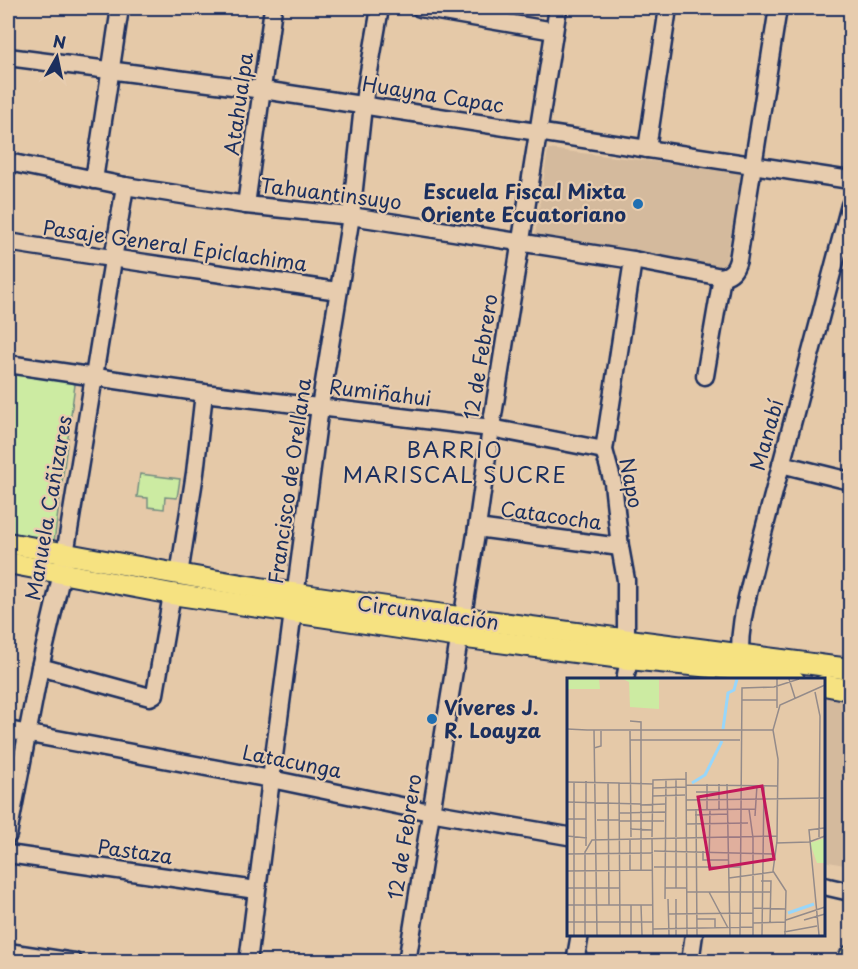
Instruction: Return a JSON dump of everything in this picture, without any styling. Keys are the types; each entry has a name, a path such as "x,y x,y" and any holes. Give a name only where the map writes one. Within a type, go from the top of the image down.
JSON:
{"main road":[{"name":"Circunvalación","path":"8,543 64,563 172,594 295,603 627,650 741,668 785,678"},
{"name":"Circunvalación","path":"8,563 64,563 179,575 295,603"},
{"name":"Circunvalación","path":"741,668 850,669"},
{"path":"825,685 850,690"},
{"path":"848,962 850,956"}],"street":[{"path":"94,180 120,8"},
{"name":"Atahualpa","path":"246,206 273,8"},
{"name":"Francisco de Orellana","path":"249,962 256,890 320,407 337,291 351,216 363,106 380,8"},
{"path":"420,8 554,31"},
{"name":"12 de Febrero","path":"406,962 477,528 558,8"},
{"path":"647,149 668,8"},
{"path":"705,376 722,277 730,275 738,260 778,8"},
{"name":"Huayna Capac","path":"8,57 263,90 850,180"},
{"name":"Tahuantinsuyo","path":"8,162 125,186 246,206 351,216 633,260 722,277"},
{"name":"Manuela Cañizares","path":"8,835 40,667 64,563 125,186"},
{"name":"Manabí","path":"741,668 745,609 850,205"},
{"name":"Pasaje General Epiclachima","path":"8,242 112,260 210,271 337,291"},
{"name":"Napo","path":"625,678 627,580 620,547 613,483 604,450 633,260"},
{"name":"Rumiñahui","path":"8,364 204,393 491,428 604,450"},
{"path":"179,575 195,473 204,393"},
{"path":"781,464 850,481"},
{"name":"Catacocha","path":"477,528 620,547"},
{"path":"40,667 150,698 155,694 172,594"},
{"name":"Latacunga","path":"8,730 271,779 430,812 567,836"},
{"name":"Pastaza","path":"8,854 256,890"},
{"path":"825,886 850,892"},
{"path":"575,962 580,936"},
{"path":"690,962 694,936"},
{"path":"8,952 75,962"}],"shaded area":[{"name":"Escuela Fiscal Mixta Oriente Ecuatoriano","path":"548,149 742,172 725,267 535,236"},
{"path":"825,696 850,699 849,866 825,861"}],"green space":[{"path":"8,367 76,377 54,542 8,534"},
{"path":"140,474 180,479 177,498 165,497 164,509 148,507 148,498 137,497"}],"place":[{"name":"Escuela Fiscal Mixta Oriente Ecuatoriano","path":"638,204"},
{"name":"Víveres J. R. Loayza","path":"432,719"}],"district":[{"name":"BARRIO MARISCAL SUCRE","path":"455,462"}]}
